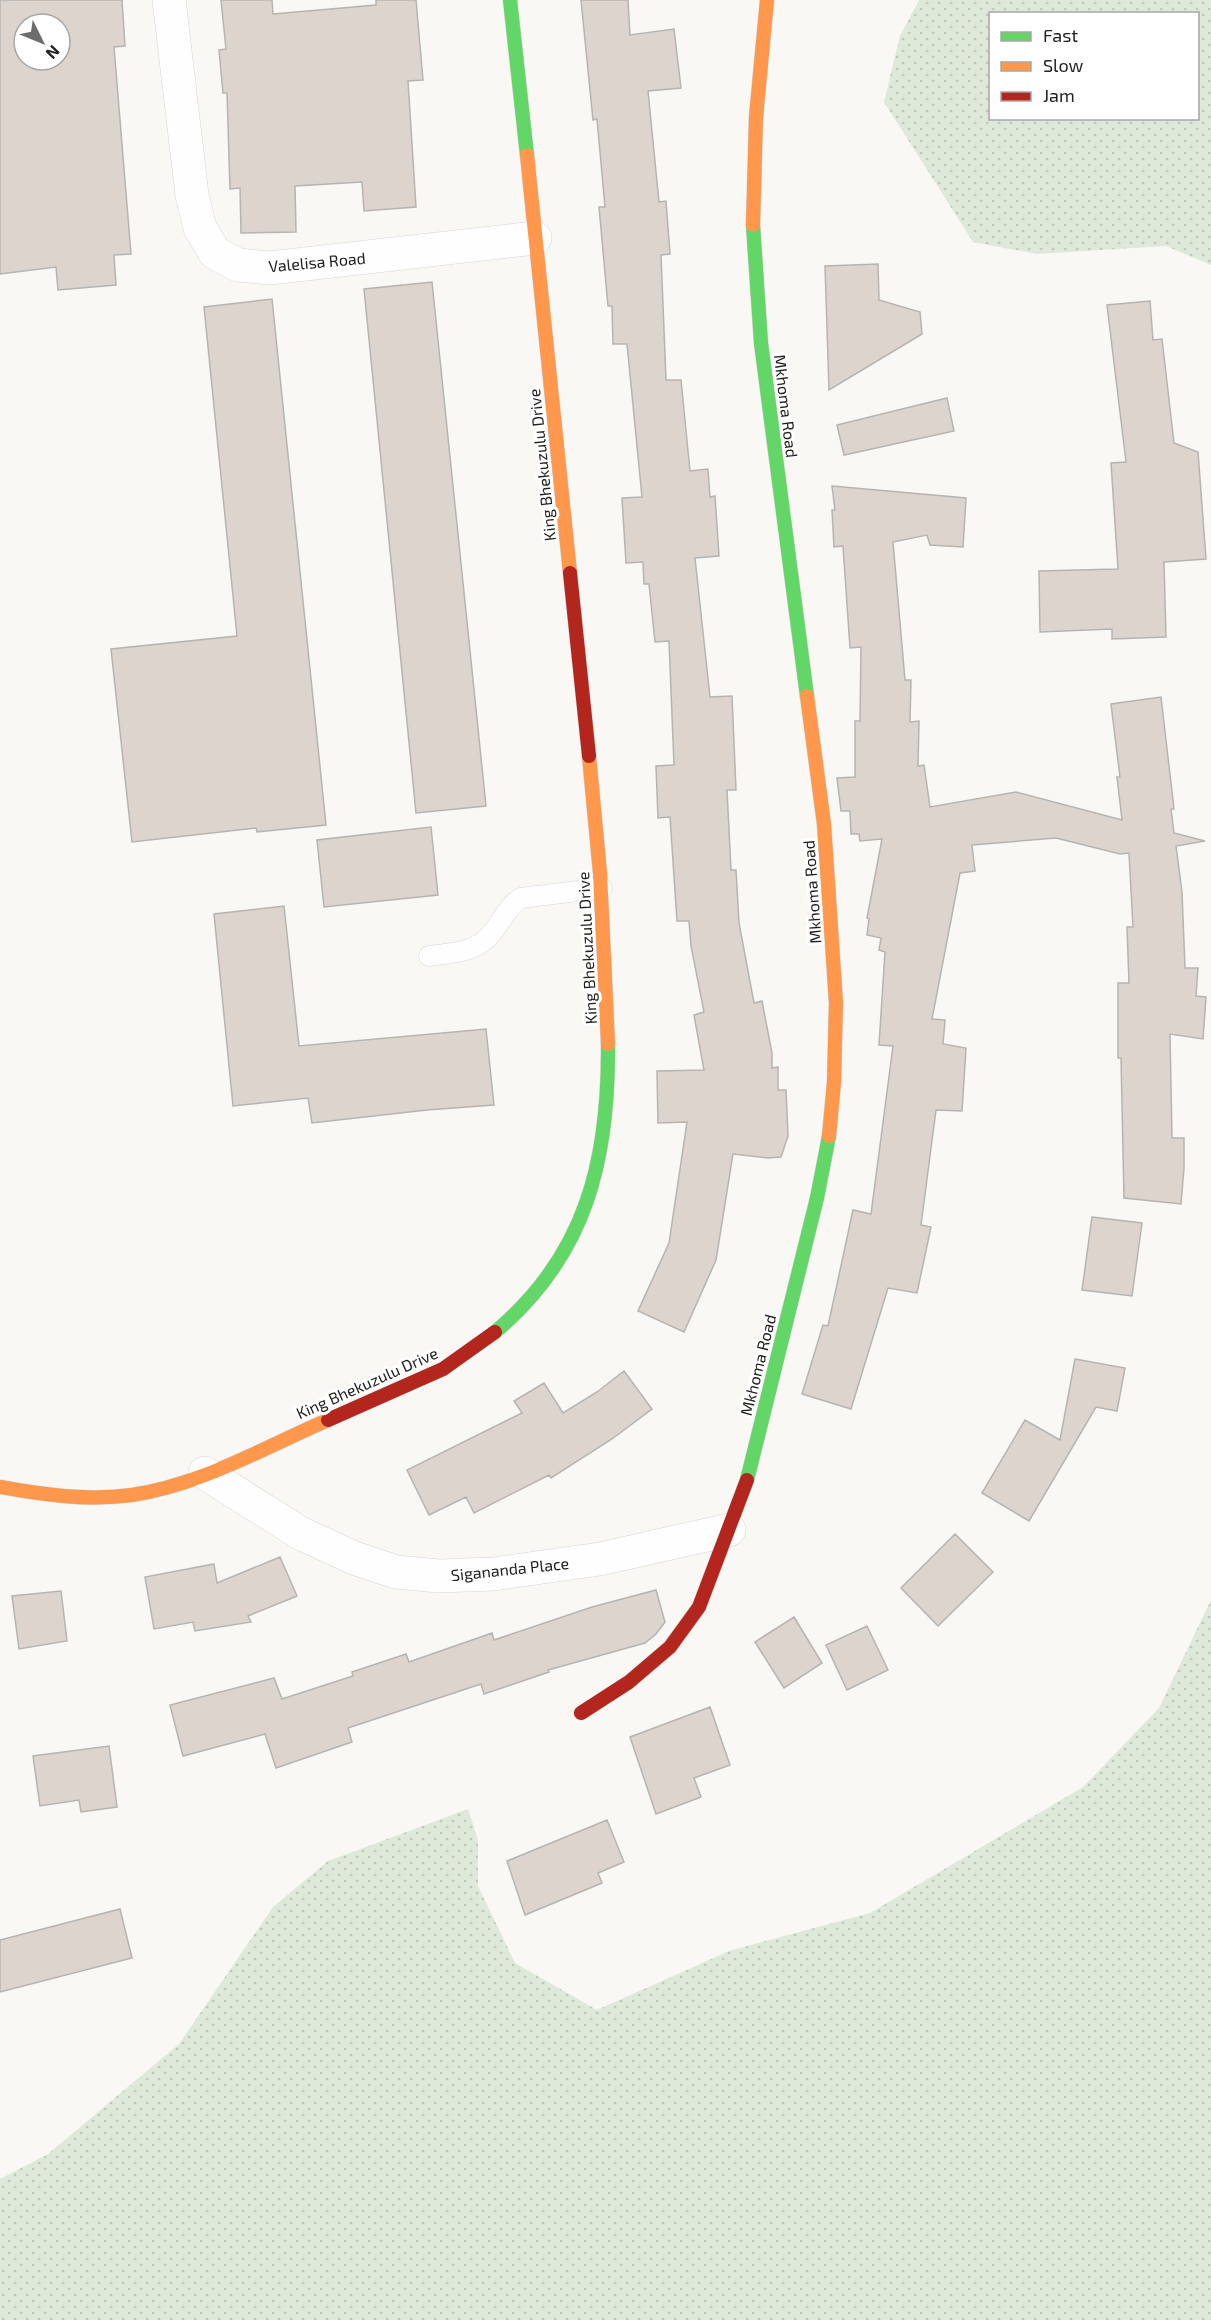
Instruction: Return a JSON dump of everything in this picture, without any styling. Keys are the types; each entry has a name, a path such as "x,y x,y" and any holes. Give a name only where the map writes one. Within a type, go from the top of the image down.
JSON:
{"street":[{"name":"Valelisa Road","path":"169,0 192,195 200,228 215,253 237,265 270,268 536,238"},
{"name":"King Bhekuzulu Drive","path":"0,1487 50,1496 109,1497 152,1491 205,1473 441,1369 480,1345 514,1314 544,1280 569,1241 588,1200 602,1155 609,1110 602,888 510,0"},
{"name":"Mkhoma Road","path":"581,1713 629,1682 670,1647 699,1607 746,1483 817,1198 828,1141 834,1082 836,1003 824,824 761,343 755,269 753,188 760,62 767,0"},
{"name":"Sigananda Place","path":"205,1473 300,1533 354,1558 396,1572 439,1576 493,1574 600,1559 729,1530"}],"lane":[{"path":"429,956 476,948 490,935 512,904 522,898 602,888"}],"green space":[{"path":"919,0 1211,0 1211,265 1166,246 1037,254 973,242 884,102 900,36"},
{"path":"1211,1600 1211,2320 0,2320 0,2179 48,2154 179,2044 273,1907 328,1861 468,1809 478,1840 478,1886 515,1963 597,2010 729,1951 870,1913 1083,1787 1159,1708"}],"building":[{"path":"0,0 122,0 125,46 114,47 131,254 114,255 116,285 58,290 56,267 0,274"},
{"path":"221,0 272,0 273,14 376,5 376,0 416,0 423,80 408,81 416,207 364,211 362,182 295,186 296,232 241,233 240,188 230,189 227,93 223,93 219,50 226,49"},
{"path":"581,0 628,0 630,35 674,29 681,88 648,91 659,202 666,201 670,254 661,255 666,380 681,380 690,471 708,469 710,497 715,496 719,556 695,558 710,697 732,696 736,790 727,790 731,870 736,870 739,923 754,1003 762,1001 772,1053 772,1068 778,1067 778,1090 786,1090 788,1136 781,1157 768,1158 733,1154 716,1260 684,1332 638,1311 669,1243 687,1122 658,1123 657,1071 704,1070 694,1015 704,1012 691,946 689,921 677,921 670,817 658,818 656,766 674,765 669,641 655,642 649,584 644,584 643,562 626,563 622,498 642,497 627,344 613,344 612,306 608,306 599,207 605,207 597,119 593,120"},
{"path":"878,264 879,300 920,312 922,334 829,390 825,266"},
{"path":"432,282 486,806 416,813 364,289"},
{"path":"272,299 326,825 257,832 256,828 132,842 111,649 237,636 204,307"},
{"path":"1150,301 1153,340 1162,339 1174,443 1198,452 1206,559 1164,562 1166,637 1112,639 1112,629 1040,632 1039,571 1118,569 1111,463 1126,462 1107,305"},
{"path":"947,398 954,431 844,455 837,425"},
{"path":"832,486 966,498 963,547 930,545 927,535 893,542 905,680 911,680 910,722 919,721 918,766 924,765 930,807 1016,792 1122,820 1117,777 1120,777 1111,704 1161,697 1174,809 1171,809 1174,833 1205,841 1176,846 1182,892 1185,968 1198,968 1196,996 1206,997 1203,1039 1170,1034 1172,1138 1184,1138 1181,1204 1124,1198 1121,1058 1118,1058 1118,983 1129,983 1127,927 1133,927 1129,853 1120,854 1056,838 972,845 975,871 960,873 932,1019 945,1020 943,1044 966,1048 962,1111 936,1110 921,1225 931,1227 917,1293 888,1288 851,1409 802,1394 823,1325 828,1326 853,1210 871,1214 893,1046 879,1045 885,952 879,950 881,938 867,935 869,919 867,918 882,839 860,841 859,834 851,834 850,811 841,811 837,778 855,777 855,721 860,721 861,647 850,648 843,546 834,547 832,510 835,510"},
{"path":"431,827 438,895 324,907 317,840"},
{"path":"284,906 299,1046 486,1029 494,1105 312,1123 308,1098 233,1106 214,914"},
{"path":"1092,1217 1142,1223 1132,1296 1082,1290"},
{"path":"1075,1359 1125,1368 1117,1411 1096,1407 1029,1521 982,1493 1025,1420 1060,1440"},
{"path":"624,1371 652,1409 612,1439 551,1478 549,1475 474,1513 466,1497 429,1515 407,1470 522,1413 514,1401 544,1383 563,1413 597,1392"},
{"path":"955,1534 993,1572 938,1626 901,1588"},
{"path":"280,1557 297,1596 248,1616 251,1622 195,1631 193,1622 154,1629 145,1577 214,1564 217,1583"},
{"path":"656,1590 665,1622 645,1643 548,1670 549,1672 484,1694 481,1684 348,1728 352,1742 276,1768 265,1734 183,1756 170,1705 274,1678 282,1699 353,1676 352,1672 406,1654 409,1662 492,1633 494,1640 592,1607"},
{"path":"61,1591 67,1641 19,1649 12,1596"},
{"path":"794,1617 822,1663 784,1688 755,1642"},
{"path":"867,1626 888,1670 847,1690 826,1645"},
{"path":"710,1707 730,1765 694,1778 701,1797 656,1814 630,1737"},
{"path":"109,1746 117,1807 81,1812 79,1800 40,1806 33,1756"},
{"path":"607,1820 624,1862 598,1873 602,1883 525,1915 507,1861"},
{"path":"120,1909 132,1958 0,1992 0,1940"}],"traffic: fast":[{"path":"510,0 527,155"},
{"path":"753,225 761,343 807,696"},
{"path":"495,1332 526,1302 552,1271 571,1237 586,1202 597,1165 604,1127 608,1044"},
{"path":"747,1480 817,1198 829,1136"}],"traffic: slow":[{"path":"753,225 756,117 767,0"},
{"path":"527,155 570,573"},
{"path":"807,696 824,824 836,1003 834,1082 829,1136"},
{"path":"589,756 600,873 608,1044"},
{"path":"0,1487 50,1495 82,1497 116,1497 158,1490 208,1474 328,1420"}],"traffic: jam":[{"path":"570,573 589,756"},
{"path":"328,1420 443,1369 495,1332"},
{"path":"581,1713 629,1682 670,1647 699,1607 747,1480"}]}
